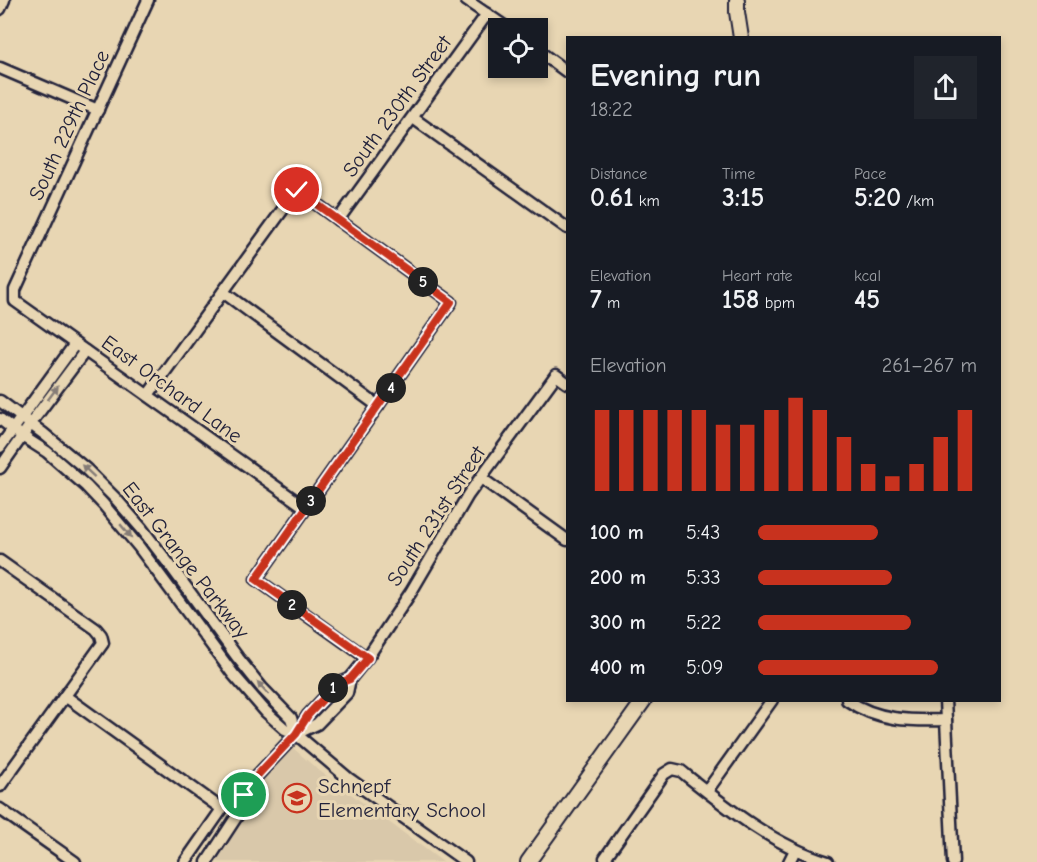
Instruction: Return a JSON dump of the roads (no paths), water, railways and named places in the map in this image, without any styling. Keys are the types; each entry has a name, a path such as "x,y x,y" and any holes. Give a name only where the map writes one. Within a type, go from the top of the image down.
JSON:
{"main road":[{"path":"737,0 741,36"},
{"path":"528,862 644,702"}],"street":[{"name":"South 229th Place","path":"15,301 15,290 148,0"},
{"path":"466,0 493,18"},
{"name":"South 230th Street","path":"338,220 487,14"},
{"path":"548,58 566,71"},
{"path":"0,68 98,110"},
{"path":"413,118 566,227"},
{"path":"148,395 297,190 451,302 256,579 368,658"},
{"path":"223,292 378,406"},
{"name":"East Orchard Lane","path":"15,301 306,508"},
{"path":"26,421 75,344"},
{"path":"0,447 17,432 85,351"},
{"name":"South 231st Street","path":"207,862 239,813 244,795 252,781 296,734 308,715 337,684 350,679 368,658 411,592 468,495 556,375 566,382"},
{"name":"East Grange Parkway","path":"0,401 86,469 116,499 172,568 238,658 262,688 291,718 296,734"},
{"name":"East Grange Parkway","path":"0,419 47,452 103,504 145,554 216,652 266,712 348,778 466,862"},
{"path":"0,468 17,432"},
{"path":"481,478 566,539"},
{"path":"0,786 103,643 96,629 1,563"},
{"path":"64,696 222,809 185,862"},
{"path":"707,791 771,702"},
{"path":"850,702 858,708 894,719 946,720"},
{"path":"945,702 953,862"},
{"path":"607,860 664,774 672,769 681,771 769,836 795,850 828,862"},
{"path":"0,809 75,862"},
{"path":"789,862 795,850"}],"place":[{"name":"Schnepf Elementary School","path":"297,798"}]}
